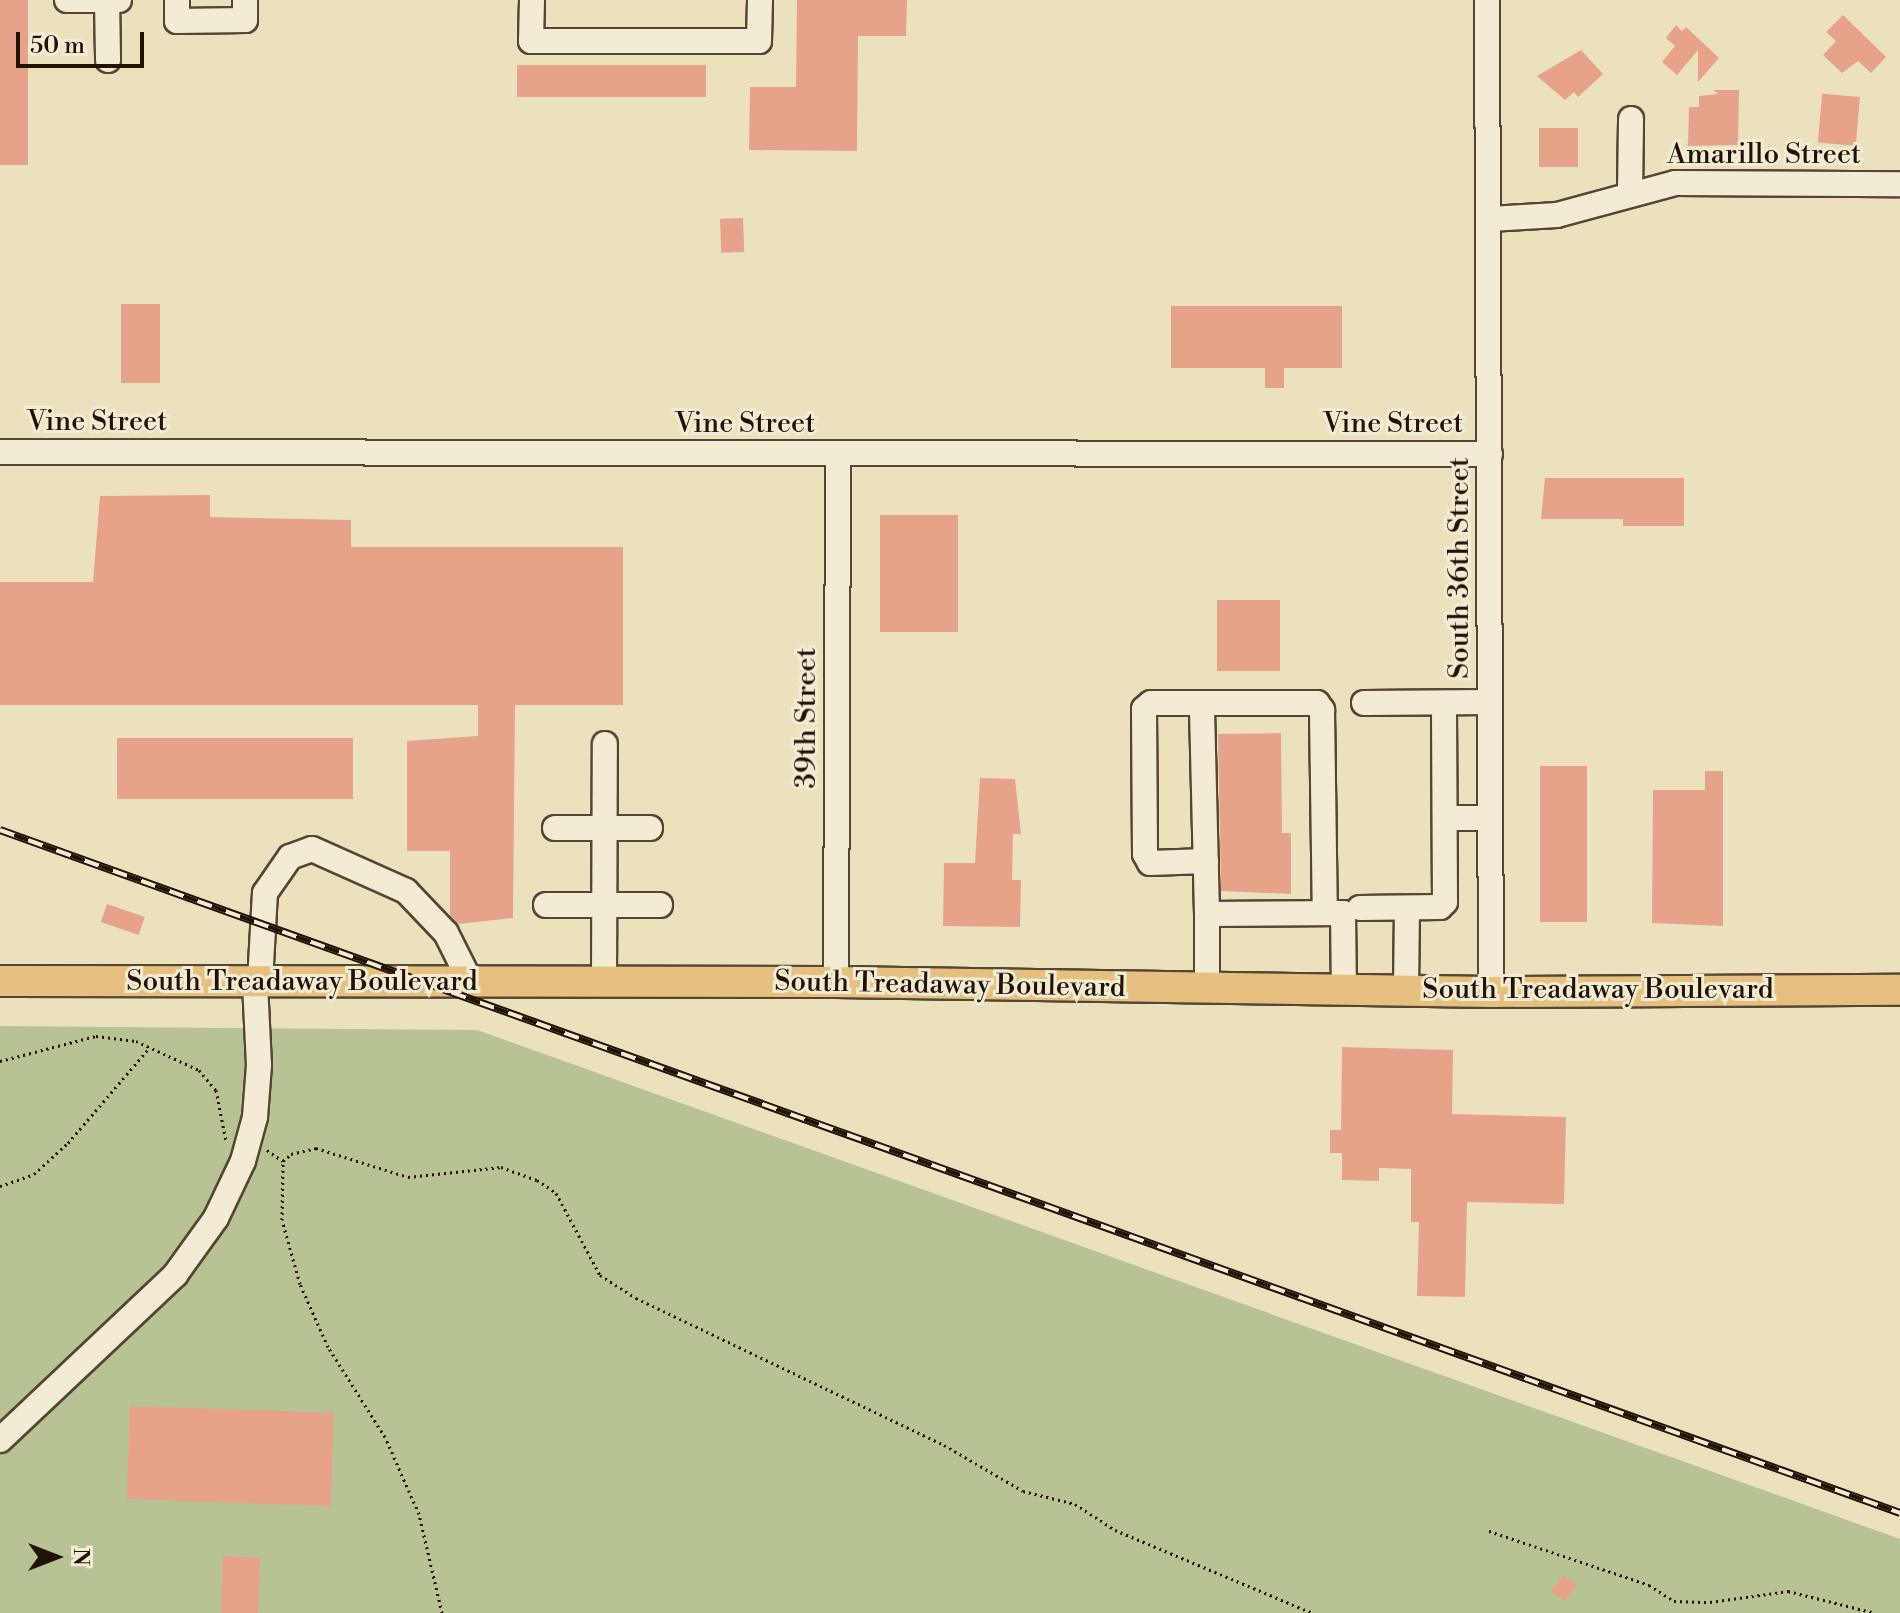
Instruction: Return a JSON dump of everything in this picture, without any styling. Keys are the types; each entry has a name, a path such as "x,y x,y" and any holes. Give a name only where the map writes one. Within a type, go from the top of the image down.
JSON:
{"main road":[{"name":"South Treadaway Boulevard","path":"0,981 836,982 1491,992 1900,990"}],"street":[{"path":"67,0 119,0"},
{"path":"107,0 108,60"},
{"path":"177,0 177,21 245,20 245,0"},
{"path":"532,0 531,41 759,41 760,0"},
{"name":"South 36th Street","path":"1487,0 1491,992"},
{"name":"Amarillo Street","path":"1630,193 1631,119"},
{"name":"Amarillo Street","path":"1490,219 1557,215 1676,183 1900,184"},
{"name":"Vine Street","path":"0,452 1490,454"},
{"name":"39th Street","path":"836,982 838,454"},
{"path":"1364,703 1490,702"},
{"path":"1206,861 1150,863 1145,854 1144,709 1151,703 1317,703 1322,710 1325,913"},
{"path":"1202,703 1207,988"},
{"path":"1360,908 1440,907 1445,902 1444,703"},
{"path":"604,983 605,744"},
{"path":"1445,818 1490,818"},
{"path":"555,828 650,828"},
{"path":"0,1440 175,1275 216,1218 243,1161 255,1117 259,1065 258,982 265,893 290,857 312,849 406,891 446,933 471,983"},
{"path":"546,905 660,905"},
{"path":"1406,990 1407,908"},
{"path":"1207,914 1343,913 1344,990"}],"path":[{"path":"0,1061 96,1036 120,1036 199,1070 216,1090 232,1151"},
{"path":"0,1186 34,1174 68,1143 149,1048"},
{"path":"260,1148 283,1161"},
{"path":"283,1161 316,1148 408,1177 501,1167 537,1180 556,1193 600,1275 636,1298 944,1445 1023,1491 1075,1504 1115,1530 1312,1613"},
{"path":"283,1161 282,1220 300,1284 328,1347 385,1437 408,1488 442,1613"},
{"path":"1489,1531 1649,1585 1674,1601 1710,1602 1788,1591 1875,1613"}],"green space":[{"path":"0,1026 477,1030 1900,1539 1900,1613 0,1613"}],"building":[{"path":"0,0 28,0 28,165 0,165"},
{"path":"797,0 907,0 906,36 858,36 857,151 749,150 750,87 796,87"},
{"path":"1843,15 1886,57 1871,73 1858,61 1842,73 1823,55 1836,41 1826,32"},
{"path":"1676,25 1682,31 1686,27 1719,58 1698,82 1698,50 1677,75 1662,62 1675,46 1666,38"},
{"path":"1581,50 1603,74 1578,97 1574,92 1565,100 1537,76"},
{"path":"517,65 706,65 706,97 517,97"},
{"path":"1713,90 1739,90 1738,145 1688,146 1689,107 1699,107 1699,96 1718,94"},
{"path":"1822,94 1860,97 1856,146 1818,143"},
{"path":"1539,128 1578,128 1578,167 1539,167"},
{"path":"743,218 744,252 721,253 720,219"},
{"path":"121,304 160,304 160,383 121,383"},
{"path":"1171,306 1342,306 1342,368 1284,368 1284,388 1265,388 1265,368 1171,368"},
{"path":"1545,478 1684,478 1684,526 1623,526 1623,519 1541,519"},
{"path":"210,495 210,517 351,520 351,547 623,547 623,705 515,705 513,918 458,924 450,916 450,851 407,851 407,741 478,736 478,705 0,705 0,582 93,582 100,496"},
{"path":"880,515 958,515 958,632 880,632"},
{"path":"1217,600 1280,600 1280,671 1217,671"},
{"path":"1281,733 1282,833 1291,833 1291,894 1221,891 1218,734"},
{"path":"117,738 353,738 353,799 117,799"},
{"path":"1540,766 1587,766 1587,922 1540,922"},
{"path":"1705,771 1723,771 1723,926 1652,923 1653,790 1705,790"},
{"path":"980,778 1015,779 1021,834 1013,834 1012,880 1021,880 1020,927 943,926 944,863 975,863"},
{"path":"107,904 145,917 139,935 101,922"},
{"path":"1342,1047 1453,1050 1452,1114 1566,1117 1564,1204 1467,1202 1465,1297 1417,1296 1419,1222 1411,1222 1411,1169 1379,1168 1379,1181 1342,1180 1342,1153 1330,1153 1330,1130 1341,1130"},
{"path":"130,1406 334,1413 331,1506 127,1499"},
{"path":"223,1556 260,1557 258,1613 221,1613"},
{"path":"1563,1575 1577,1585 1565,1601 1551,1591"}],"railway":[{"path":"0,830 1900,1513"}]}
